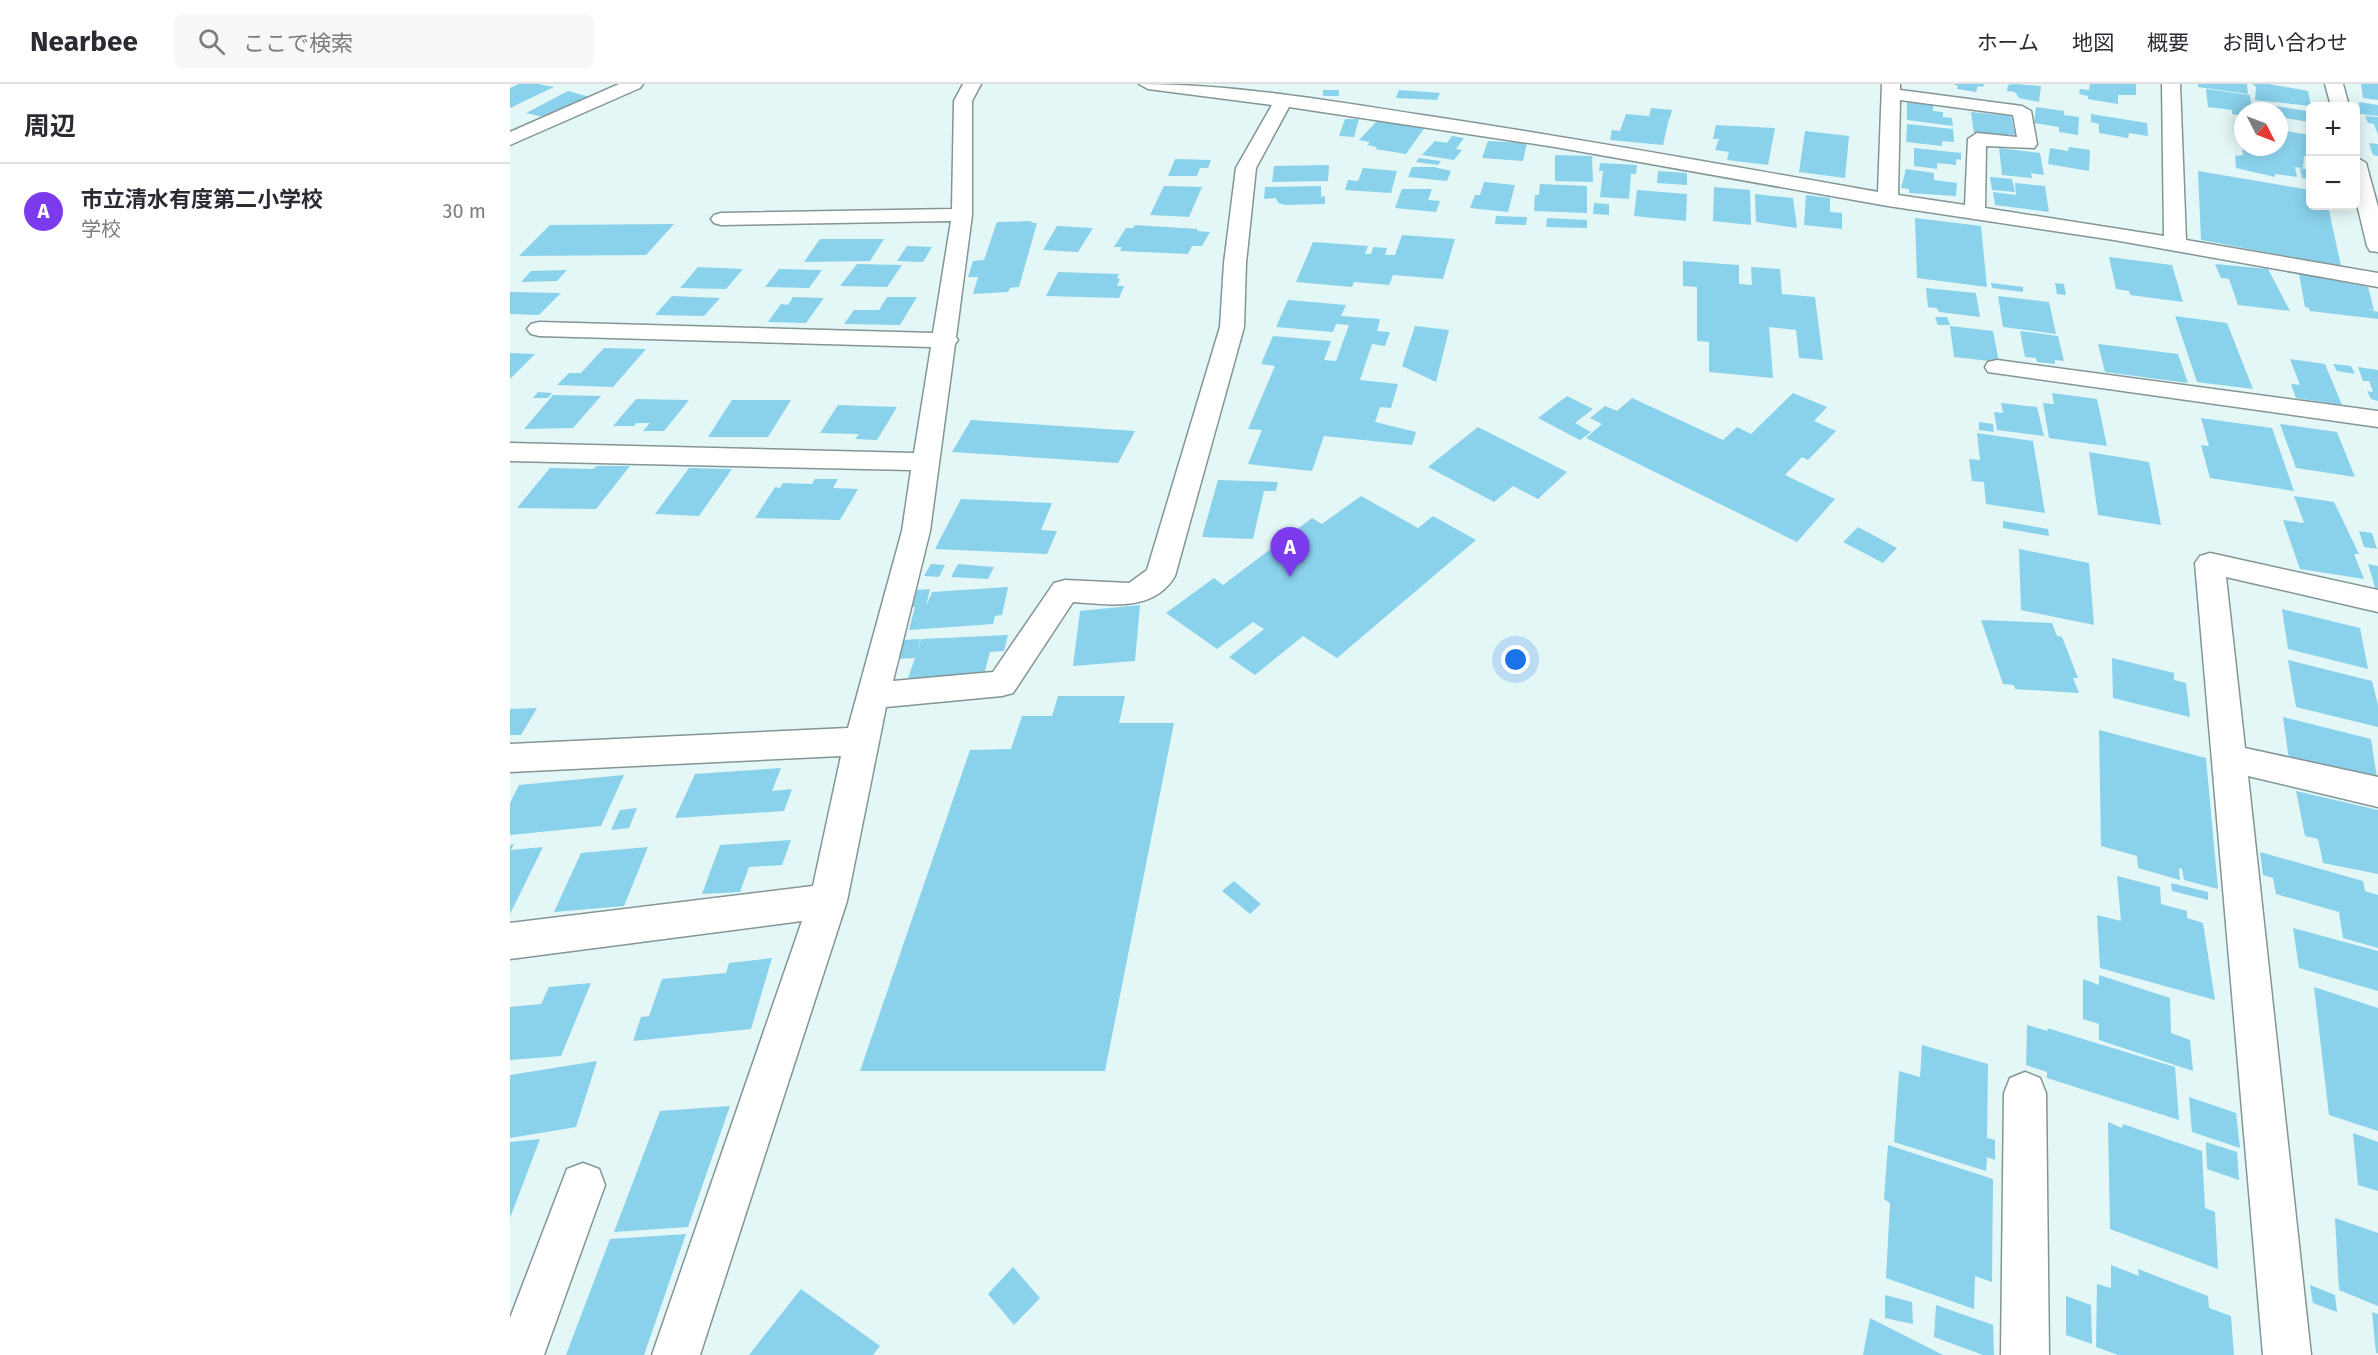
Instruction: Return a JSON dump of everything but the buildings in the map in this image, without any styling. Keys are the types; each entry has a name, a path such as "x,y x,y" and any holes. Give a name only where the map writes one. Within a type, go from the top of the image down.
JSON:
{"street":[{"path":"510,139 634,84"},
{"path":"676,1355 828,901 861,741 916,531 946,339 962,215 963,101 972,84"},
{"path":"1149,84 1273,95 1555,141 1888,200 2175,244 2378,280"},
{"path":"2171,84 2175,244"},
{"path":"2334,84 2339,102"},
{"path":"1888,200 1891,89 2022,111 2027,144 1977,139 1975,212"},
{"path":"873,696 1002,684 1065,591 1134,594 1160,576 1232,327 1235,263 1246,168 1273,95"},
{"path":"510,120 539,126"},
{"path":"2360,181 2378,246"},
{"path":"721,219 962,215"},
{"path":"539,329 946,339"},
{"path":"1997,367 2378,419"},
{"path":"510,452 927,462"},
{"path":"2287,1355 2210,563 2378,601"},
{"path":"510,758 861,741"},
{"path":"2229,758 2378,792"},
{"path":"510,941 828,901"},
{"path":"2025,1093 2025,1355"},
{"path":"520,1355 583,1185"}],"place":[{"name":"市立清水有度第二小学校","path":"1290,577"}]}
